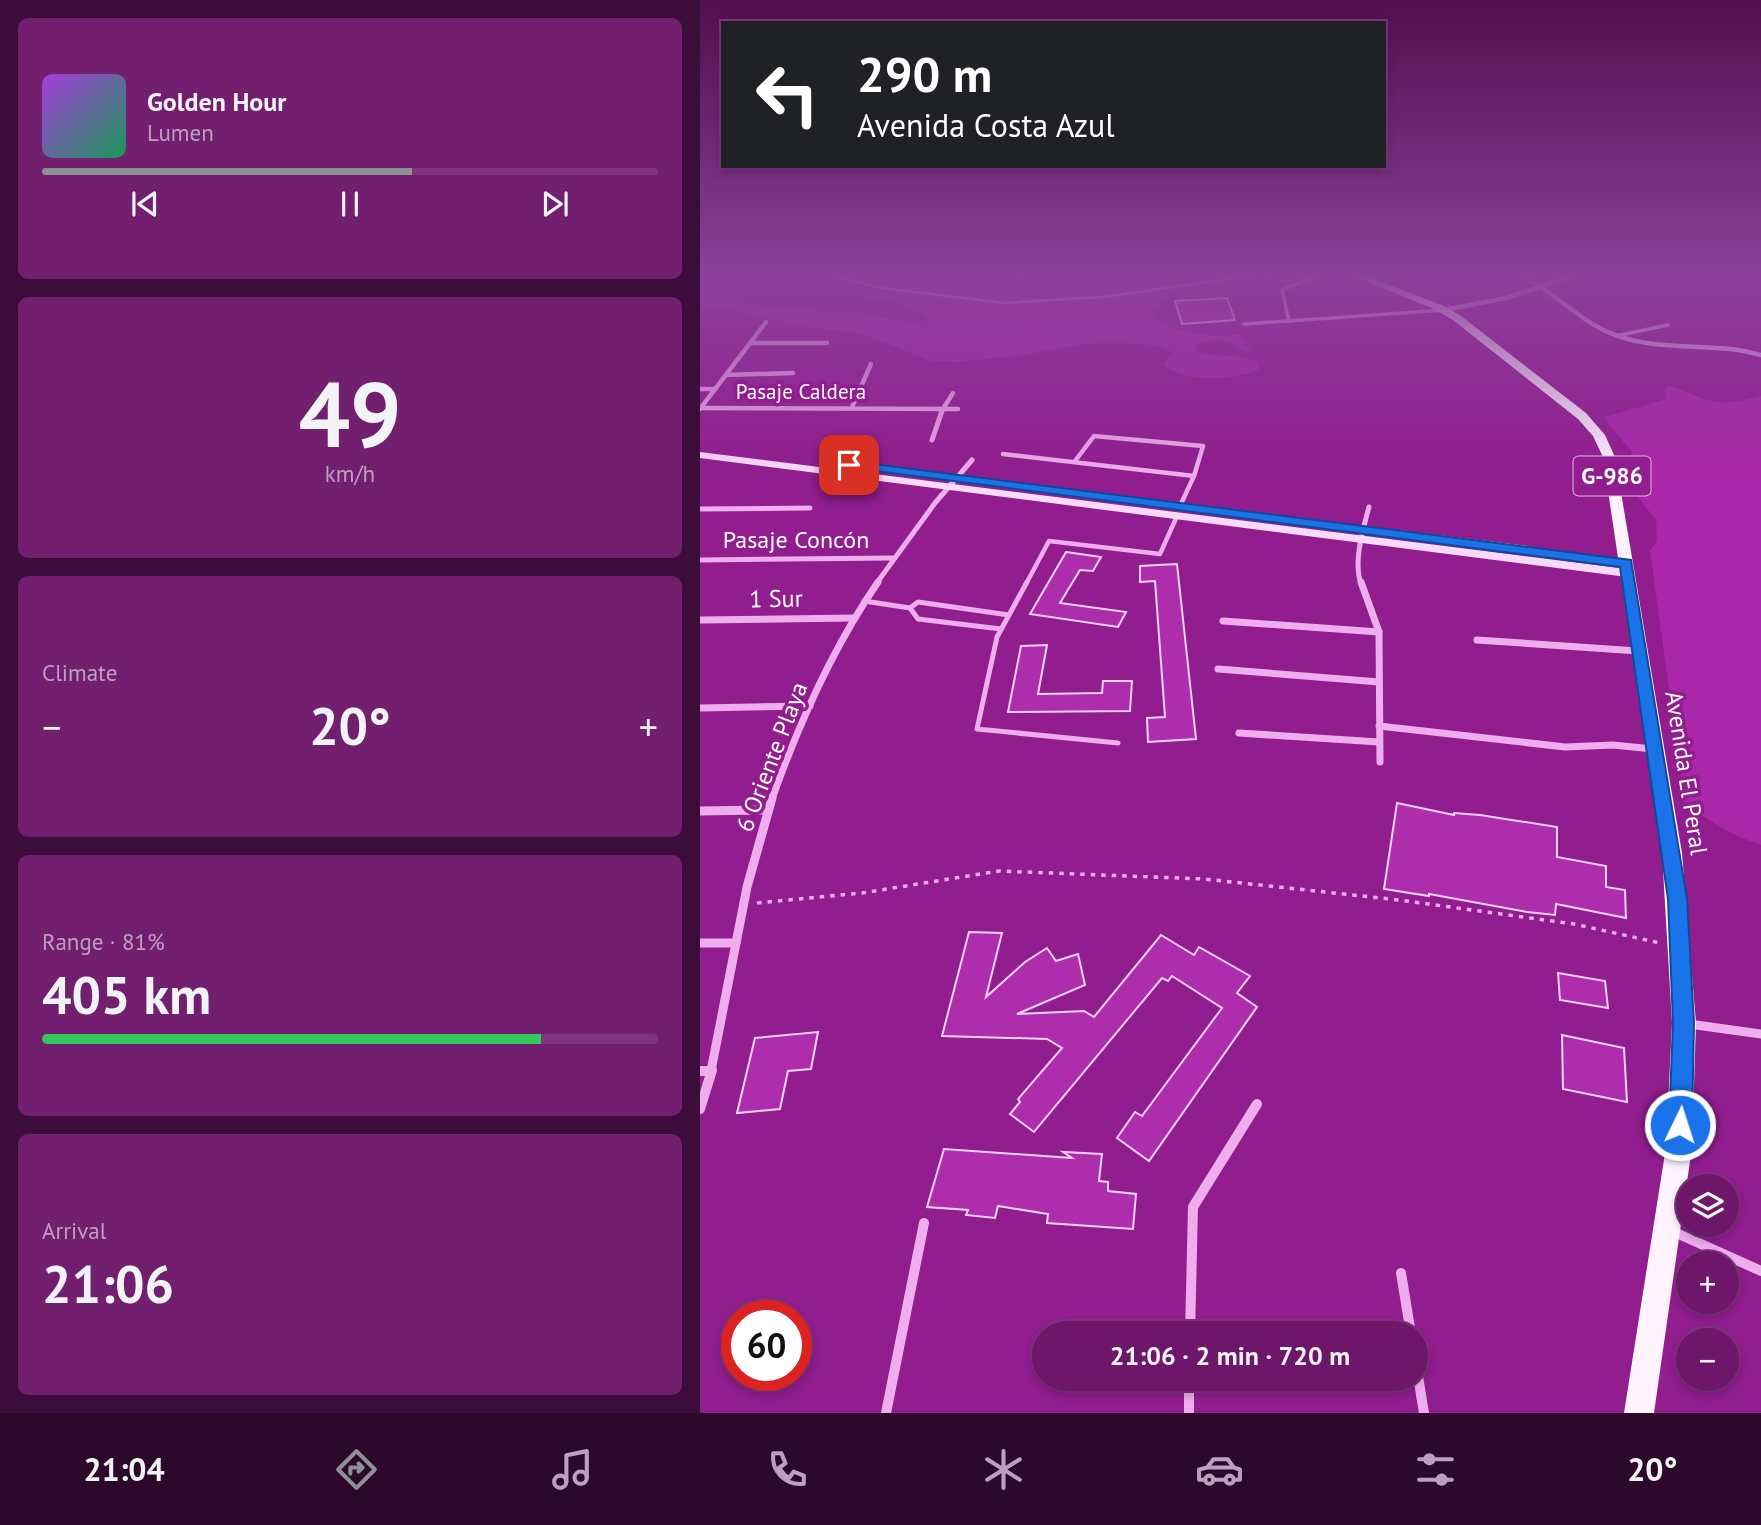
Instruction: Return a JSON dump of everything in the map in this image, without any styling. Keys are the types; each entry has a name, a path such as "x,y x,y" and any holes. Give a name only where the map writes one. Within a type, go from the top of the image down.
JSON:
{"main road":[{"name":"Avenida El Peral","path":"1486,342 1575,410 1599,435 1609,457 1672,853 1684,1023 1679,1147 1669,1229 1639,1413"}],"street":[{"path":"1648,342 1737,349 1761,355"},
{"path":"701,409 751,343 827,343"},
{"path":"852,407 871,364"},
{"path":"726,374 793,373"},
{"path":"700,389 715,389"},
{"path":"932,440 942,410 953,393"},
{"name":"Pasaje Caldera","path":"701,409 958,409"},
{"path":"700,446 952,482 1627,568"},
{"path":"700,455 952,482"},
{"name":"6 Oriente Playa","path":"700,1109 711,1071 744,905 768,810 810,706 853,618 892,558 972,460"},
{"path":"700,509 810,508"},
{"path":"1369,508 1362,534 1358,574 1378,632 1380,762"},
{"name":"Pasaje Concón","path":"700,560 892,558"},
{"name":"1 Sur","path":"700,620 853,618"},
{"path":"1223,621 1378,632"},
{"path":"1477,640 1638,651"},
{"path":"1218,669 1380,682"},
{"path":"700,708 810,706"},
{"path":"1379,726 1565,747 1613,745 1654,749"},
{"path":"1239,733 1379,742"},
{"path":"700,811 768,810"},
{"path":"700,943 736,943"},
{"path":"1684,1023 1761,1034"},
{"path":"700,1071 711,1071"},
{"path":"1190,1321 1193,1207 1256,1104"},
{"path":"886,1413 924,1223"},
{"path":"1669,1229 1761,1271"},
{"path":"1401,1273 1409,1321"},
{"path":"1188,1413 1189,1391"},
{"path":"1420,1391 1424,1413"}],"lane":[{"path":"1075,461 1094,436 1203,446 1194,477 1160,554 1049,541 997,637 977,729 1118,743"},
{"path":"1003,454 1194,477"},
{"path":"864,601 910,608 918,619 1001,629"},
{"path":"910,608 918,602 1009,615"}],"path":[{"path":"744,905 862,893 999,871 1204,879 1399,900 1574,924 1680,948"}],"shaded area":[{"path":"883,342 1207,342 1196,345 1196,351 1244,358 1259,363 1258,370 1236,376 1196,377 1172,371 1163,365 1172,352 1155,345 1114,343 1085,344 1023,355 957,362 931,361"},
{"path":"1227,342 1245,342 1251,351 1243,352"},
{"path":"1668,385 1713,401 1732,402 1761,396 1761,845 1722,828 1685,804 1650,551 1657,541 1656,520 1622,477 1632,452 1605,417 1667,399 1665,391"}],"building":[{"path":"1066,552 1101,557 1093,571 1080,570 1060,603 1126,612 1118,627 1030,614"},
{"path":"1177,564 1196,739 1148,742 1147,718 1165,717 1155,581 1140,582 1140,566"},
{"path":"1047,645 1038,694 1102,693 1103,681 1132,681 1130,711 1008,712 1021,646"},
{"path":"1397,803 1454,815 1480,815 1557,827 1557,857 1606,866 1606,887 1625,890 1626,918 1556,904 1555,915 1527,912 1429,894 1384,889"},
{"path":"969,932 1002,933 986,997 1025,962 1047,948 1056,961 1078,954 1085,985 1017,1014 1084,1011 1094,1017 1161,935 1194,955 1199,947 1250,976 1237,993 1257,1007 1149,1161 1117,1138 1135,1112 1142,1116 1222,1008 1172,976 1168,981 1162,978 1034,1132 1010,1114 1020,1102 1018,1099 1062,1048 1047,1039 942,1036"},
{"path":"1558,973 1605,981 1608,1008 1560,1000"},
{"path":"818,1032 811,1069 788,1071 780,1109 737,1113 755,1038"},
{"path":"1562,1035 1624,1048 1627,1102 1563,1089"},
{"path":"944,1149 1072,1158 1063,1152 1102,1154 1099,1181 1108,1182 1108,1191 1136,1194 1133,1229 1047,1223 1048,1214 998,1206 995,1218 966,1215 968,1210 927,1207"}],"route":[{"path":"849,465 1626,563 1677,899 1684,1023 1680,1125"}]}
